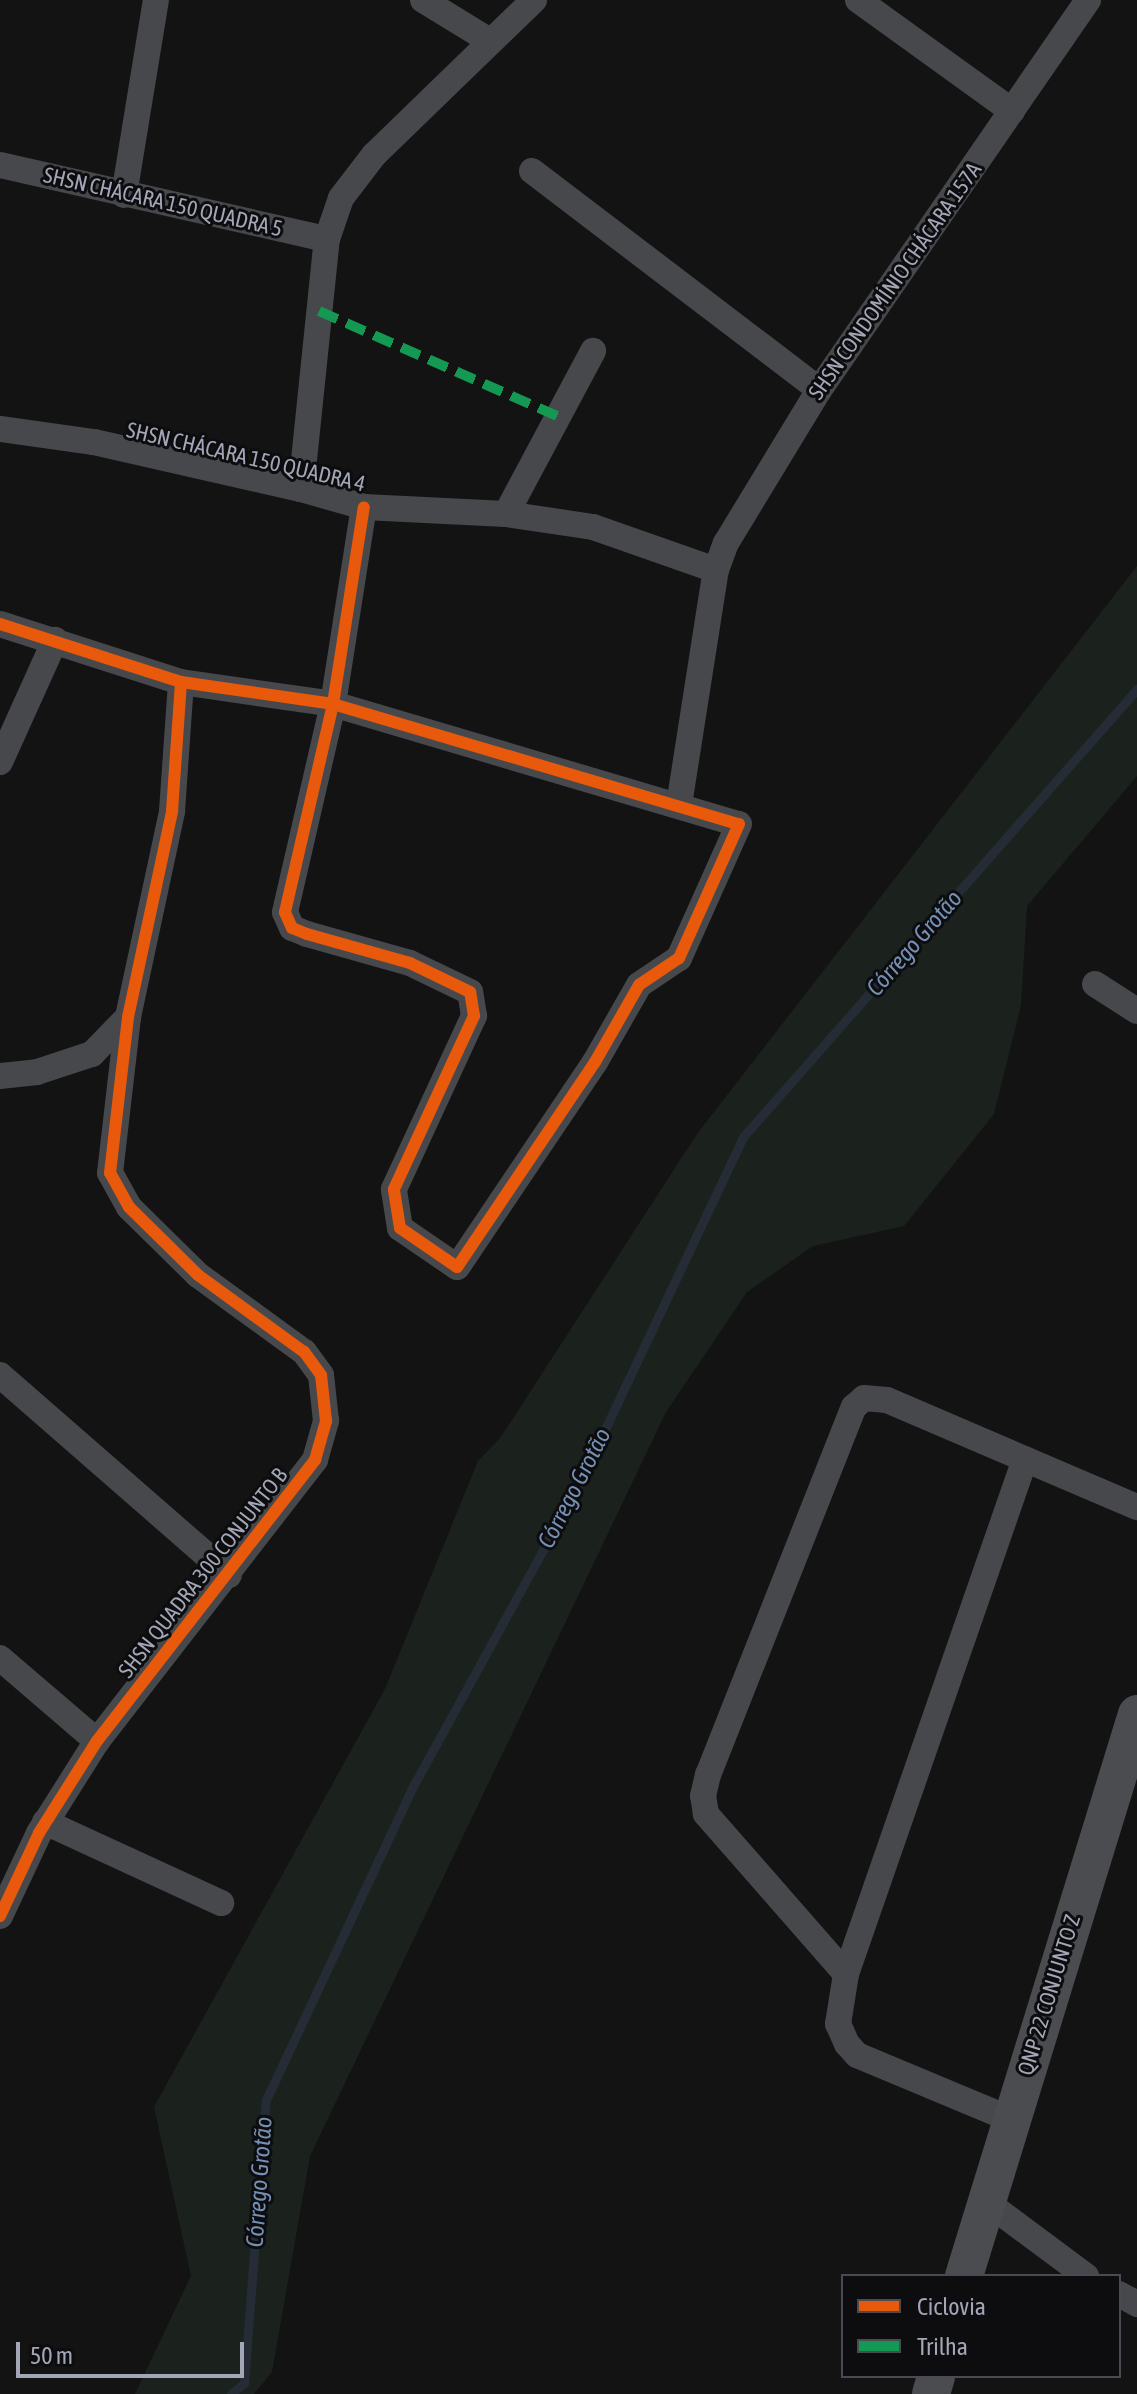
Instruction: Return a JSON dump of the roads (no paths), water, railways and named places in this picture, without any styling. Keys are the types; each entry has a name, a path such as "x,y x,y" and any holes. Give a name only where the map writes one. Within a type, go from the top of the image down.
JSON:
{"street":[{"path":"124,195 156,0"},
{"path":"423,0 490,41"},
{"path":"301,489 327,239 341,198 374,155 534,0"},
{"path":"858,0 1012,111"},
{"name":"SHSN CONDOMÍNIO CHÁCARA 157A","path":"679,805 716,570 726,543 819,390 1088,0"},
{"name":"SHSN CHÁCARA 150 QUADRA 5","path":"0,165 327,239"},
{"path":"532,171 819,390"},
{"path":"506,514 593,351"},
{"name":"SHSN CHÁCARA 150 QUADRA 4","path":"0,429 94,442 301,489 364,507 506,514 593,527 716,570"},
{"path":"0,624 181,682 333,704 739,824 679,958 639,985 595,1062 457,1267 400,1228 394,1189 474,1016 470,992 410,963 292,928 285,912 333,704 364,507"},
{"path":"0,762 55,640"},
{"path":"0,1076 37,1072 92,1054 128,1017 172,811 181,682"},
{"path":"1095,984 1137,1011"},
{"name":"SHSN QUADRA 300 CONJUNTO B","path":"0,1916 45,1822 97,1741 229,1575 315,1460 326,1421 321,1375 304,1352 198,1275 129,1207 110,1173 128,1017"},
{"path":"0,1375 229,1575"},
{"path":"846,1974 706,1814 703,1796 708,1775 854,1407 864,1398 887,1400 1137,1507"},
{"path":"1010,2119 857,2055 847,2044 838,2024 846,1974 1025,1459"},
{"path":"4,1669 97,1741"},
{"name":"QNP 22 CONJUNTO Z","path":"965,2274 1137,1714"},
{"path":"45,1822 221,1903"},
{"path":"985,2201 1083,2274"}],"waterway":[{"name":"Córrego Grotão","path":"231,2394 244,2383 266,2100 411,1790 580,1482 743,1137 1137,689"}]}
